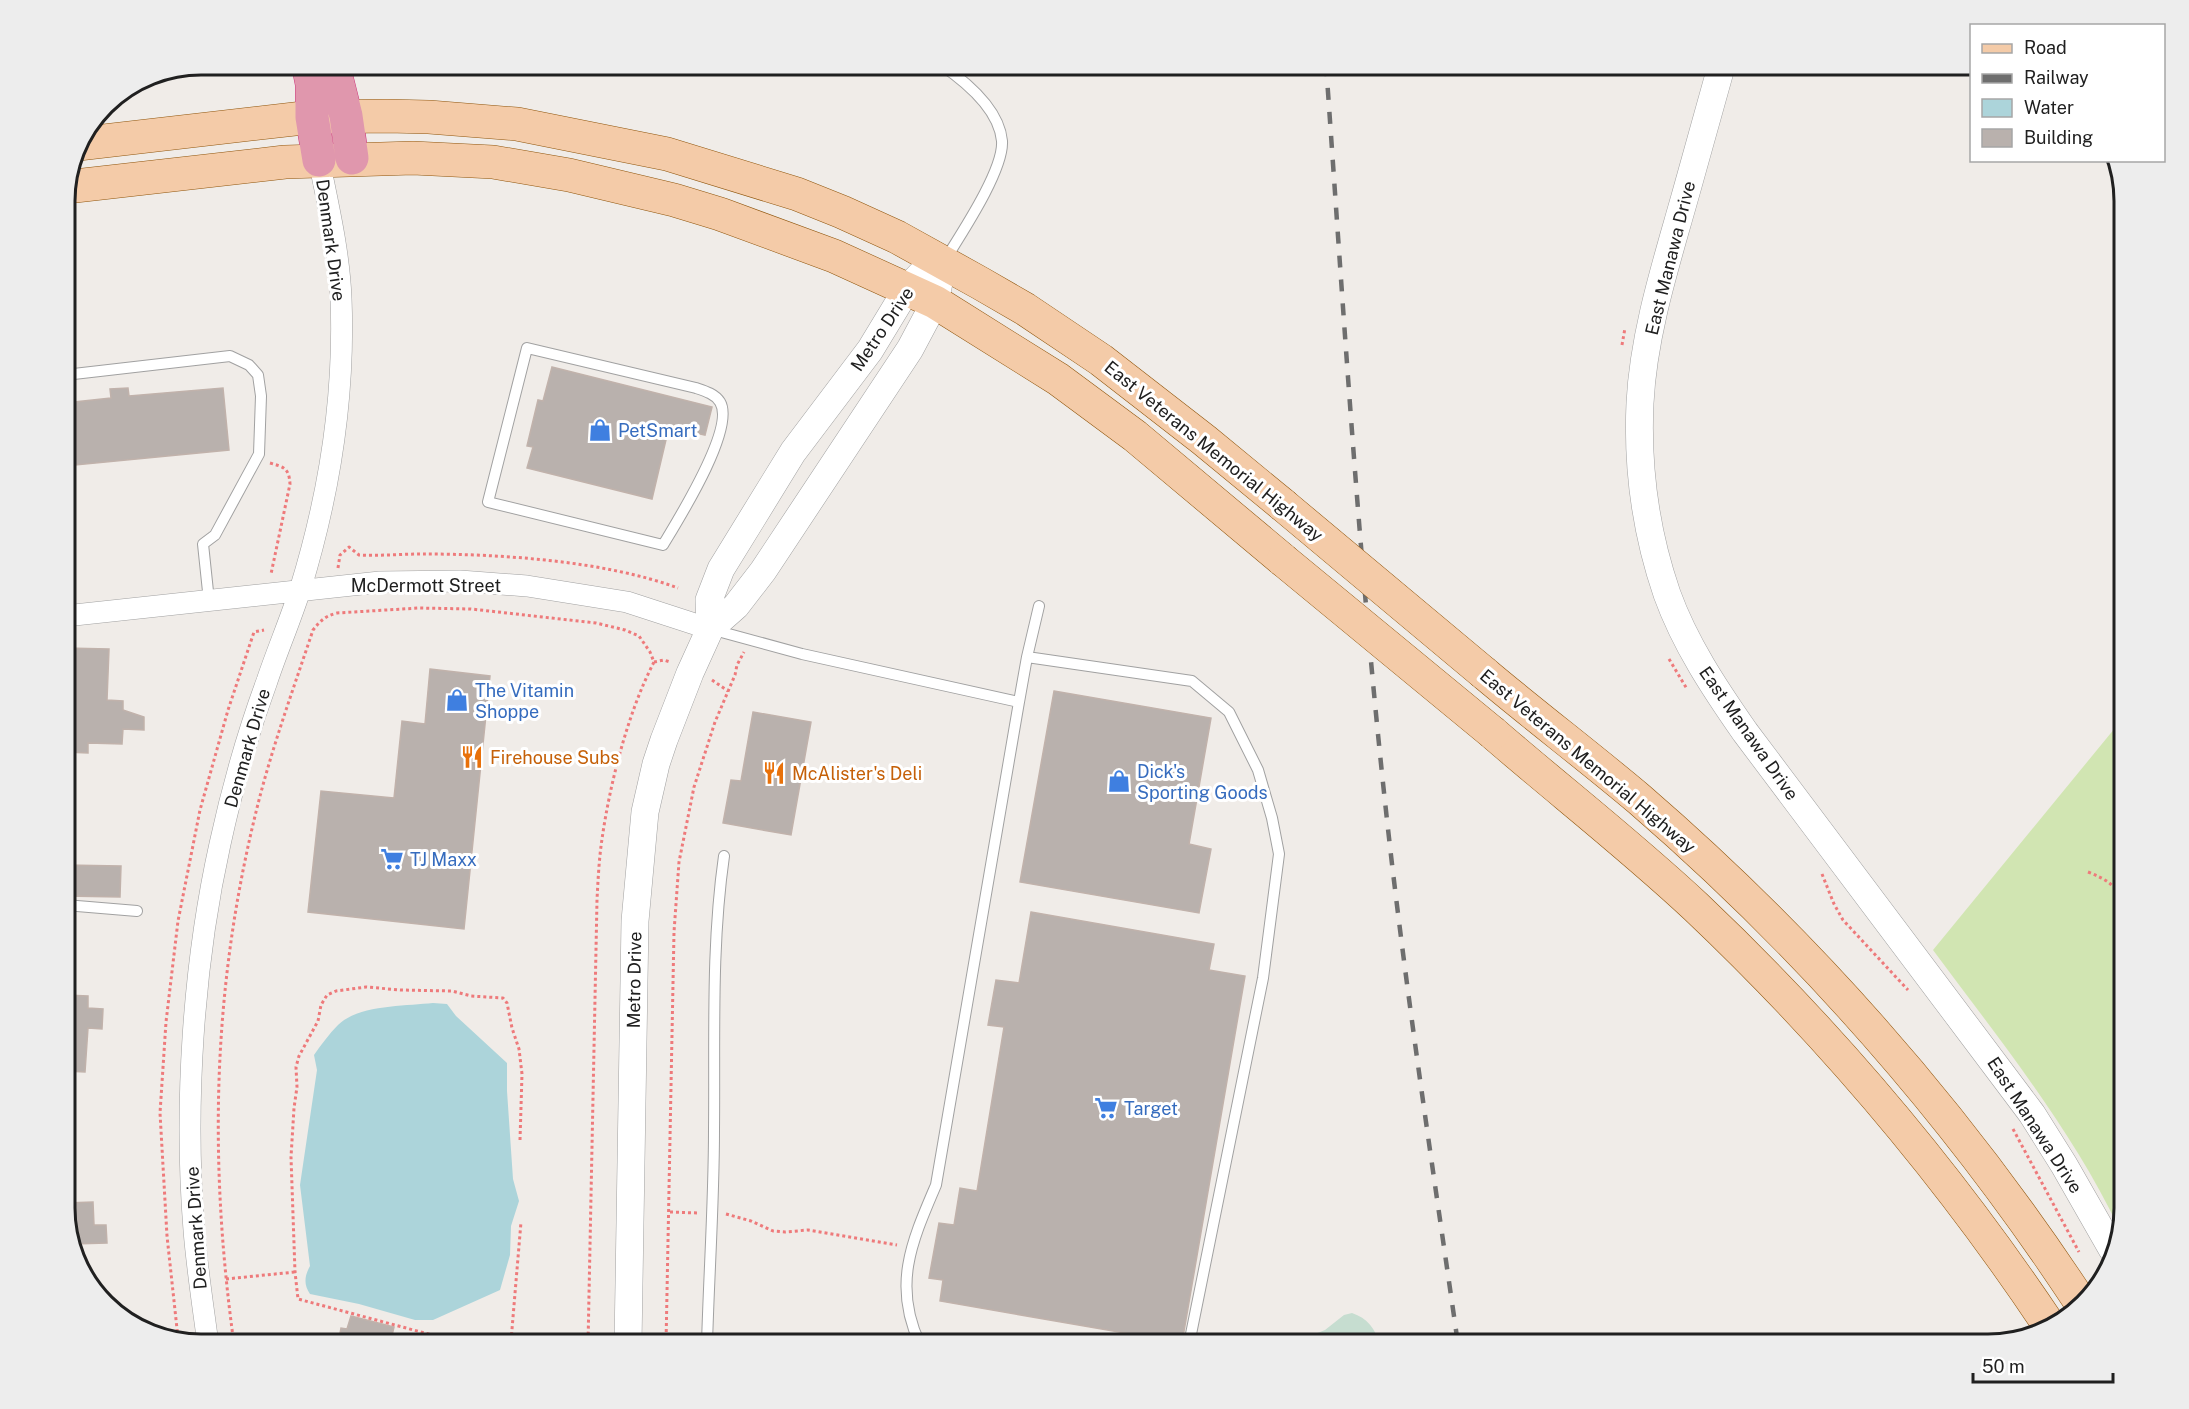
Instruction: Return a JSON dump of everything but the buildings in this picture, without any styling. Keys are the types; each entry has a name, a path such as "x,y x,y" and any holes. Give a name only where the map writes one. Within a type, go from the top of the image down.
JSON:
{"highway":[{"path":"310,75 312,117 319,160"},
{"path":"336,75 346,116 352,158"}],"main road":[{"name":"East Veterans Memorial Highway","path":"90,143 312,117 429,117 517,124 667,154 797,194 897,237 1025,309 1101,360 1204,440 1484,674 1638,799 1712,865 1794,945 1875,1032 1945,1115 1998,1185 2077,1297"},
{"path":"76,186 285,162 352,158 493,162 568,175 720,213 834,256 921,296 1058,379 1135,436 1493,733 1694,905 1766,975 1848,1064 1919,1148 1980,1228 2045,1320"}],"street":[{"name":"East Manawa Drive","path":"1719,75 1652,319 1640,400 1641,476 1650,533 1668,596 1691,646 1717,693 2032,1114 2109,1243"},
{"name":"Denmark Drive","path":"207,1334 194,1229 191,1155 194,1042 203,948 215,868 235,783 260,702 300,591 327,484 337,426 341,298 336,248 319,160"},
{"name":"Metro Drive","path":"627,1334 635,921 644,821 650,786 664,740 690,673 711,629 736,606 763,571 910,349 921,296 922,273 943,263"},
{"name":"Metro Drive","path":"711,629 709,600 721,569 793,452 870,350 921,296"},
{"name":"McDermott Street","path":"75,615 380,582 460,581 527,586 627,602 711,629"}],"lane":[{"path":"943,263 983,196 998,165 1002,141 996,121 984,103 956,75"},
{"path":"527,348 696,388 714,395 721,403 724,417 720,432 693,496 663,545 510,507 488,502 527,348"},
{"path":"75,374 230,356 249,365 258,375 261,396 259,454 215,535 203,544 209,601"},
{"path":"915,1334 910,1325 905,1285 912,1247 936,1185 1019,702 1038,606"},
{"path":"711,629 802,654 1019,702"},
{"path":"1027,657 1192,681 1229,712 1258,770 1272,818 1279,854 1263,978 1191,1334"},
{"path":"707,1334 714,1131 713,987 724,856"},
{"path":"75,906 137,911"}],"path":[{"path":"1622,346 1627,323"},
{"path":"256,458 282,466 289,474 290,484 271,574 276,594"},
{"path":"349,547 359,555 423,554 503,557 599,568 659,581 678,588"},
{"path":"233,1334 226,1279 217,1151 220,1028 228,965 255,814 272,753 313,630 322,619 337,613 419,608 505,612 596,623 639,636 654,662 645,679 627,731 601,841 597,900 588,1334"},
{"path":"177,1332 167,1236 160,1113 166,1022 179,912 196,830 212,761 254,632"},
{"path":"666,1334 674,932 680,862 692,796 705,753 735,675 736,665 751,640"},
{"path":"1669,658 1679,678 1693,697"},
{"path":"1820,868 1843,920 1913,994"},
{"path":"2088,872 2106,879 2114,886"},
{"path":"428,1334 298,1299 291,1158 297,1087 296,1067 298,1056 318,1021 321,1005 327,996 336,991 366,987 443,990 471,996 502,998 507,1003 509,1020 519,1049 522,1074 520,1140"},
{"path":"2009,1122 2080,1254"},
{"path":"670,1212 725,1214 773,1231 808,1230 912,1247"},
{"path":"512,1334 521,1222"},
{"path":"226,1279 295,1272"}],"green space":[{"path":"2114,729 2113,1217 2079,1155 2033,1085 1933,950"},
{"path":"1352,1313 1362,1318 1376,1334 1315,1334 1325,1330 1344,1315"}],"water":[{"path":"433,1003 447,1004 456,1016 507,1063 513,1179 519,1201 511,1226 510,1255 500,1290 433,1320 415,1320 359,1304 310,1294 306,1283 310,1266 300,1185 317,1070 314,1055 319,1047 338,1025 357,1014 369,1010"}],"railway":[{"path":"1327,75 1354,464 1381,764 1407,984 1457,1334"}],"place":[{"name":"PetSmart","path":"600,430"},
{"name":"The Vitamin Shoppe","path":"457,700"},
{"name":"Firehouse Subs","path":"472,757"},
{"name":"McAlister's Deli","path":"774,773"},
{"name":"Dick's Sporting Goods","path":"1119,781"},
{"name":"TJ Maxx","path":"392,859"},
{"name":"Target","path":"1106,1108"}]}
